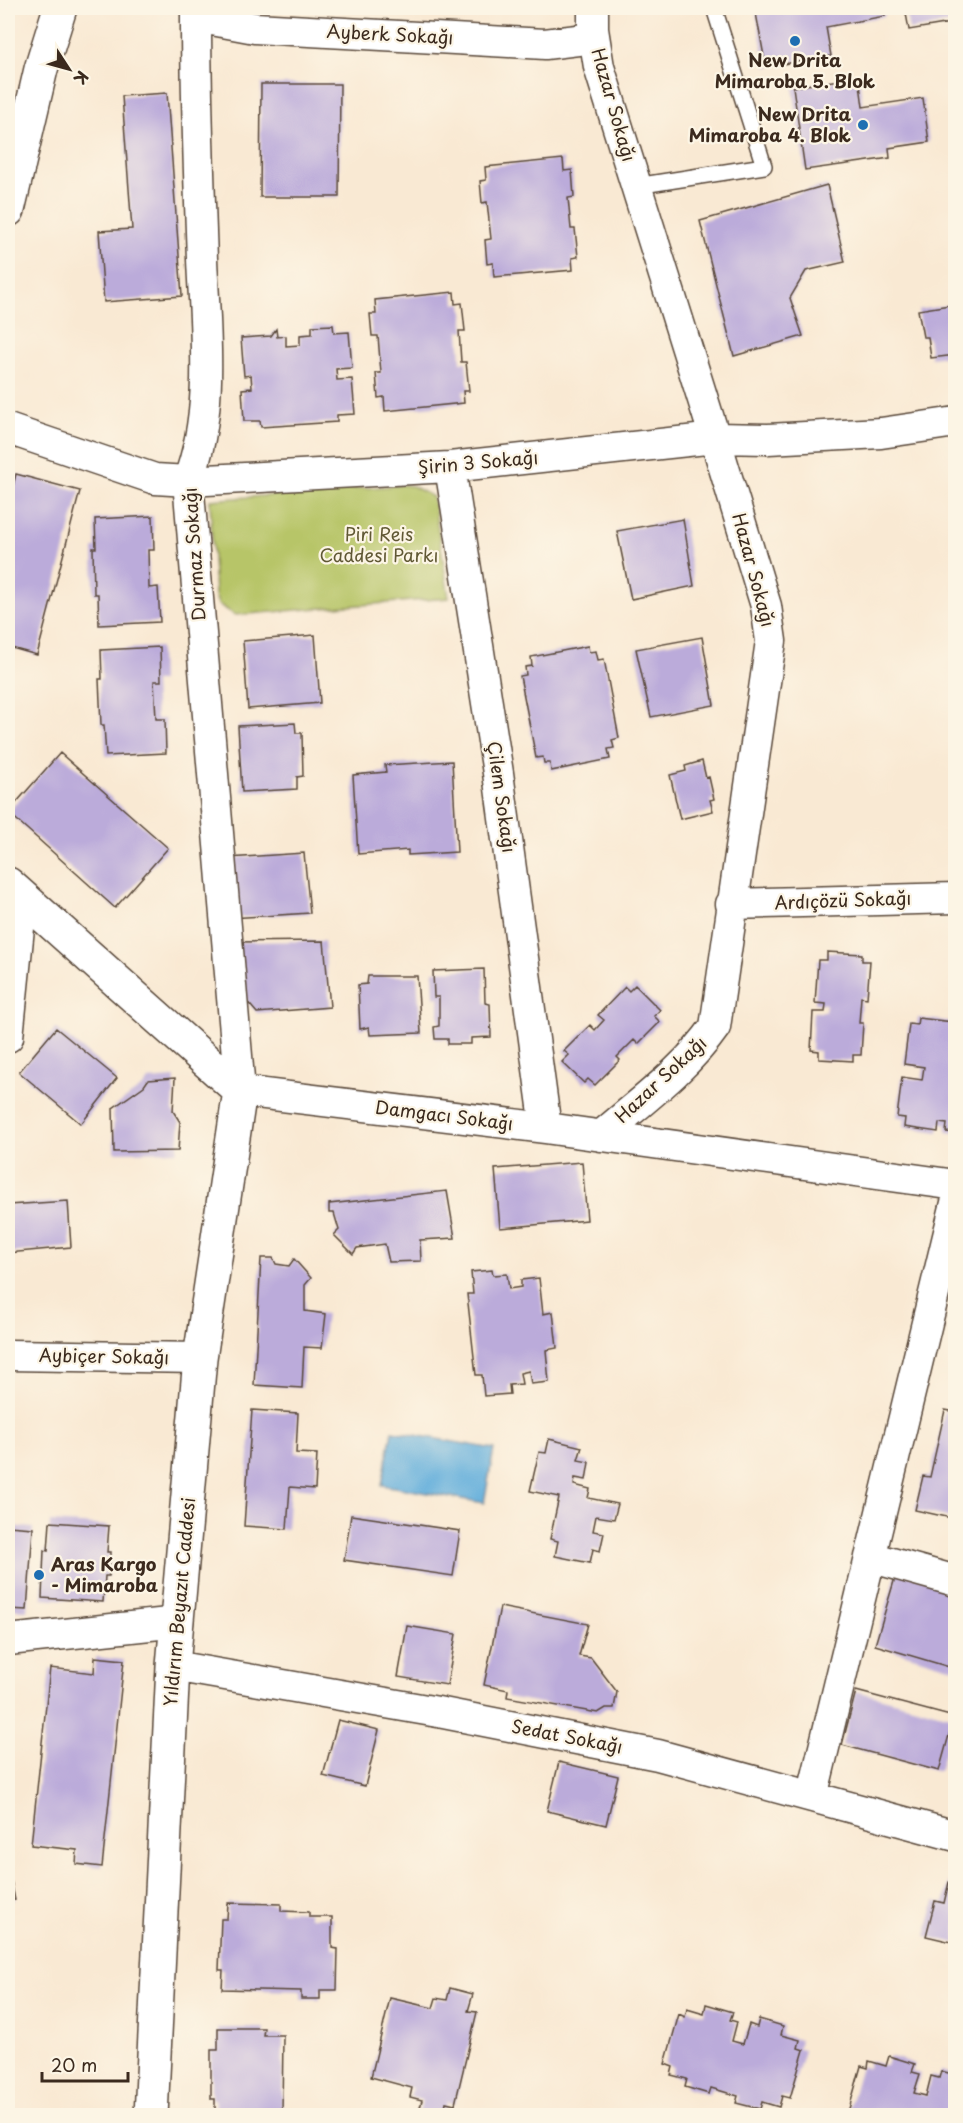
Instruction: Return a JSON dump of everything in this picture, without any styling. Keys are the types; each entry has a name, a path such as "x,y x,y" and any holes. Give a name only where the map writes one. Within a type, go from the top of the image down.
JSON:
{"main road":[{"path":"8,210 41,69 60,8"},
{"path":"15,891 240,1091"},
{"name":"Yıldırım Beyazıt Caddesi","path":"151,2115 173,1666 200,1358 240,1091"}],"street":[{"name":"Hazar Sokağı","path":"593,8 594,38 599,66 766,606 771,641 759,735 731,904 715,1027 686,1062 601,1136"},
{"name":"Ayberk Sokağı","path":"196,12 255,28 545,44 594,38"},
{"name":"Durmaz Sokağı","path":"196,12 196,87 207,364 200,437 188,481 240,1091"},
{"name":"Şirin 3 Sokağı","path":"8,429 155,478 188,481 450,468 715,438 768,439 881,433 956,423"},
{"name":"Çilem Sokağı","path":"450,468 498,772 546,1128"},
{"path":"8,1036 15,891"},
{"name":"Ardıçözü Sokağı","path":"731,904 956,898"},
{"name":"Damgacı Sokağı","path":"240,1091 546,1128 956,1185"},
{"path":"812,1797 956,1203"},
{"name":"Aybiçer Sokağı","path":"8,1355 200,1358"},
{"path":"870,1557 956,1581"},
{"path":"8,1640 178,1622"},
{"name":"Sedat Sokağı","path":"173,1666 438,1712 658,1755 956,1836"}],"lane":[{"path":"636,186 764,166 714,8"}],"green space":[{"name":"Piri Reis Caddesi Parkı","path":"413,486 433,497 449,598 235,615 218,604 215,595 210,500"}],"water":[{"path":"392,1431 494,1449 484,1503 382,1485"}],"building":[{"name":"New Drita Mimaroba 5. Blok","path":"755,8 884,8 885,16 826,27 831,56 766,67"},
{"path":"905,8 956,8 956,22 909,30"},
{"name":"New Drita Mimaroba 4. Blok","path":"859,77 863,107 923,98 929,142 889,148 890,158 805,170 793,87"},
{"path":"261,84 340,84 339,197 260,197"},
{"path":"167,93 182,296 104,302 99,231 132,229 122,96"},
{"path":"563,159 564,171 572,170 574,197 568,198 571,229 575,229 578,257 572,258 573,270 494,277 493,263 487,264 485,240 491,239 487,202 482,203 480,181 486,180 485,167"},
{"path":"827,185 845,262 806,271 790,298 803,336 734,356 700,221"},
{"path":"454,292 455,304 462,303 465,331 459,331 461,362 466,362 469,391 463,391 464,403 385,411 384,397 378,398 376,373 381,373 378,336 372,336 370,314 376,314 375,300"},
{"path":"956,304 956,355 931,358 928,337 923,337 918,310"},
{"path":"333,325 334,333 349,332 352,368 336,369 337,380 352,379 355,414 337,415 337,422 261,427 260,421 244,421 242,389 252,388 251,375 244,376 241,338 271,336 276,329 277,337 286,336 286,346 300,345 300,335 312,334 312,326"},
{"path":"16,474 80,491 37,655 8,647 8,506"},
{"path":"153,516 154,550 148,550 149,588 158,587 160,622 99,625 98,594 94,594 95,519"},
{"path":"683,519 694,586 631,599 617,531"},
{"path":"315,635 320,703 248,709 243,641"},
{"path":"702,637 714,705 651,717 636,649"},
{"path":"588,646 589,652 596,651 598,660 604,659 619,738 612,740 614,748 608,749 610,759 551,771 550,763 544,763 543,757 536,758 520,676 526,675 525,667 532,666 531,657"},
{"path":"160,647 161,681 154,681 156,719 165,719 166,753 106,756 104,725 101,725 99,679 102,679 101,650"},
{"path":"295,723 296,733 302,733 303,776 297,777 297,789 242,792 238,726"},
{"path":"60,753 168,848 115,908 8,812"},
{"path":"452,761 457,852 408,855 408,850 358,854 353,775 386,772 385,765"},
{"path":"702,761 706,778 709,777 714,799 710,800 713,811 680,819 670,775 686,771 685,766"},
{"path":"304,853 310,913 230,918 227,858"},
{"path":"324,941 330,1007 257,1013 234,986 228,942"},
{"path":"827,952 862,954 862,961 870,961 867,998 861,997 859,1023 863,1023 861,1055 853,1055 853,1061 819,1059 819,1051 811,1050 813,1012 825,1012 826,1004 815,1003 818,960 827,960"},
{"path":"484,969 485,1003 490,1004 491,1037 471,1038 471,1044 448,1044 448,1039 435,1039 434,1027 439,1026 439,997 434,997 433,971"},
{"path":"368,976 417,976 421,1033 370,1035 369,1027 360,1029 358,985 367,984"},
{"path":"635,985 660,1010 654,1016 660,1022 638,1044 634,1040 617,1057 620,1060 595,1085 588,1079 584,1083 562,1062 569,1055 564,1051 590,1025 595,1030 604,1020 598,1015 625,987 629,991"},
{"path":"918,1018 953,1022 951,1030 956,1031 956,1133 946,1132 947,1124 939,1123 938,1132 904,1127 905,1118 897,1117 902,1077 922,1080 924,1067 904,1064 909,1024 917,1025"},
{"path":"56,1028 117,1078 81,1124 19,1072"},
{"path":"175,1078 173,1111 180,1122 178,1151 114,1152 113,1108 144,1086 148,1080"},
{"path":"582,1162 587,1220 500,1228 495,1169"},
{"path":"447,1191 455,1238 420,1240 421,1261 389,1262 385,1244 357,1248 353,1254 334,1235 339,1230 334,1213 329,1213 329,1204"},
{"path":"68,1201 71,1247 8,1253 8,1205"},
{"path":"261,1258 273,1258 276,1264 289,1266 294,1259 311,1278 305,1285 305,1311 326,1314 322,1348 304,1347 302,1388 254,1385"},
{"path":"492,1270 493,1275 507,1274 509,1289 521,1287 521,1280 539,1278 543,1314 553,1312 557,1348 546,1350 549,1382 531,1384 529,1371 520,1373 522,1384 509,1385 510,1394 484,1396 482,1375 476,1375 467,1294 473,1294 471,1272"},
{"path":"252,1410 298,1413 296,1453 317,1454 315,1489 290,1487 287,1529 244,1526"},
{"path":"945,1410 956,1412 956,1519 915,1510 923,1476 930,1477"},
{"path":"549,1439 582,1447 578,1460 589,1462 586,1480 575,1478 574,1485 590,1489 588,1498 618,1504 614,1519 596,1516 593,1531 604,1533 600,1551 593,1549 590,1563 555,1556 558,1541 550,1539 559,1497 530,1491 539,1452 546,1453"},
{"path":"351,1515 460,1531 453,1576 344,1560"},
{"path":"50,1522 109,1526 107,1552 110,1552 109,1576 105,1576 103,1602 42,1598 44,1550 48,1551"},
{"path":"8,1526 33,1528 27,1610 8,1609"},
{"path":"897,1571 956,1589 956,1669 875,1645"},
{"path":"500,1607 588,1624 579,1656 591,1658 617,1692 614,1708 606,1708 598,1713 507,1697 508,1690 484,1685"},
{"path":"407,1626 456,1634 447,1685 398,1677"},
{"path":"95,1657 124,1660 102,1867 76,1864 77,1850 31,1845 50,1668 94,1673"},
{"path":"856,1691 954,1717 939,1771 842,1745"},
{"path":"338,1720 379,1730 365,1786 323,1776"},
{"path":"559,1762 618,1776 606,1825 547,1811"},
{"path":"8,1865 15,1900 8,1901"},
{"path":"949,1882 956,1883 956,1943 926,1936 935,1901 944,1903"},
{"path":"228,1903 281,1904 281,1911 309,1912 309,1917 332,1917 332,1948 338,1949 337,1990 320,1990 320,1999 301,1999 301,1991 222,1989 223,1970 219,1970 221,1919 227,1919"},
{"path":"450,1988 473,1994 468,2011 477,2012 455,2104 446,2102 443,2116 432,2116 419,2112 422,2100 410,2097 412,2088 371,2077 390,1998 433,2008 436,1998 447,2000"},
{"path":"706,2004 733,2012 730,2020 737,2022 732,2041 743,2044 749,2024 757,2027 759,2019 783,2026 781,2035 800,2040 798,2048 804,2050 790,2098 782,2096 779,2107 762,2102 760,2109 736,2103 738,2096 711,2088 709,2094 685,2087 687,2079 671,2075 673,2067 665,2064 679,2014 685,2017 687,2009 704,2014"},
{"path":"218,2028 264,2028 263,2035 283,2035 282,2114 215,2116 215,2099 211,2099 211,2050 218,2050"},
{"path":"889,2056 915,2064 912,2072 920,2074 914,2093 926,2096 931,2076 939,2078 941,2071 956,2075 956,2116 847,2116 861,2066 868,2068 869,2061 886,2066"}],"place":[{"name":"New Drita Mimaroba 5. Blok","path":"795,41"},
{"name":"New Drita Mimaroba 4. Blok","path":"863,125"},
{"name":"Aras Kargo - Mimaroba","path":"39,1575"}]}
